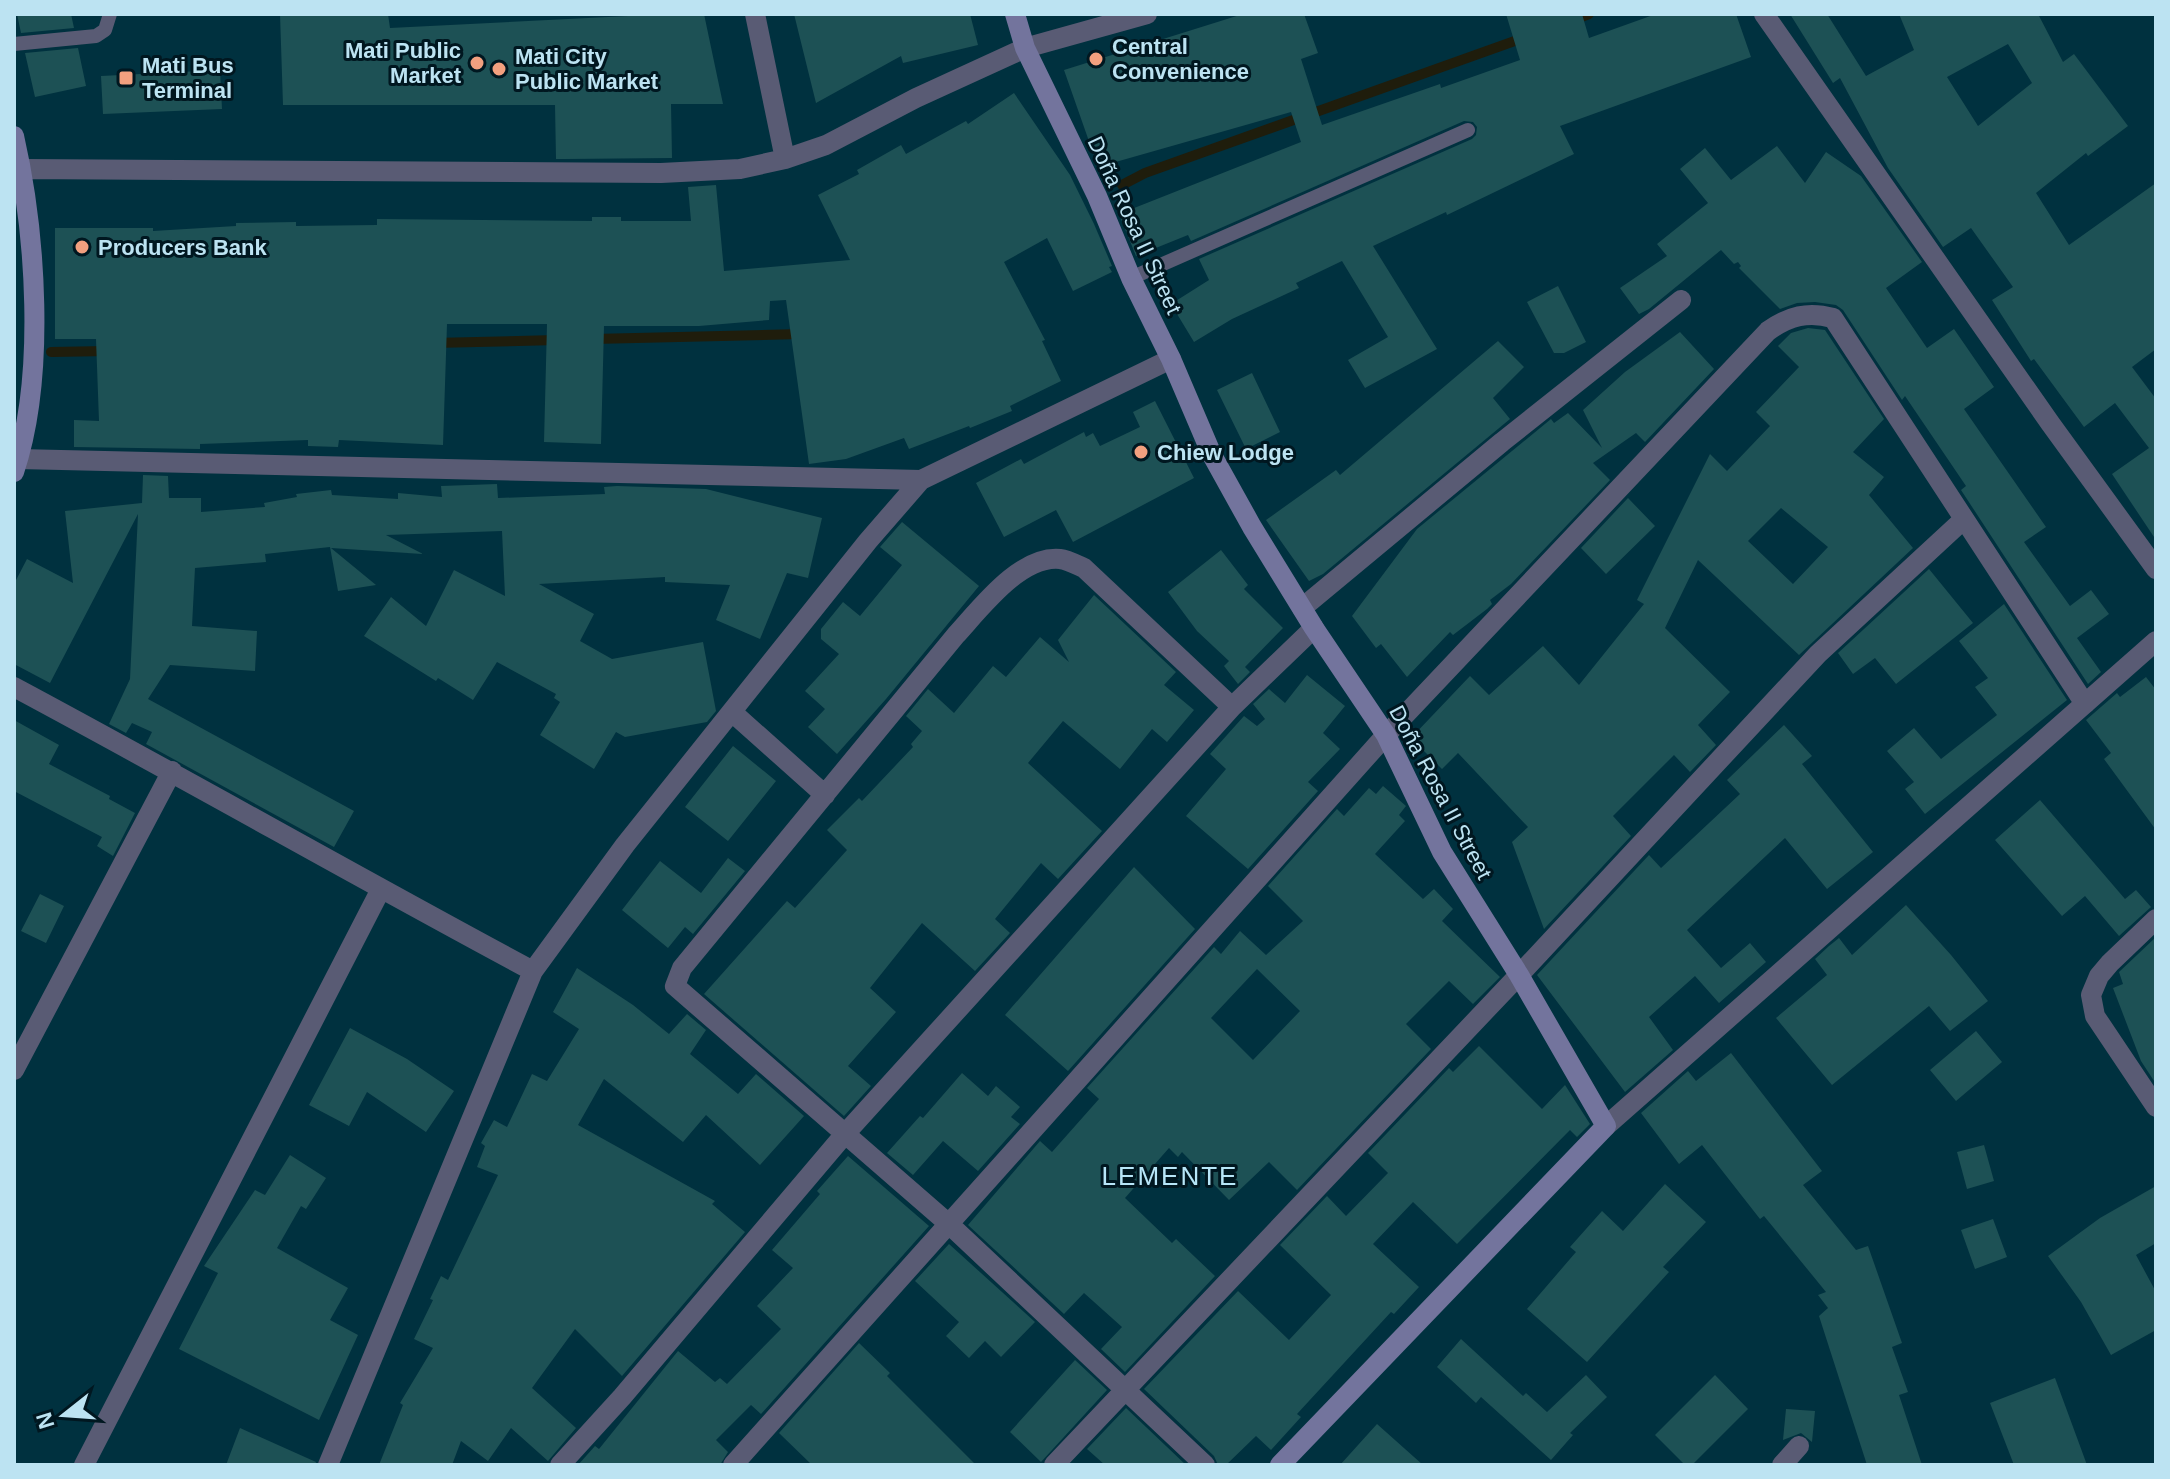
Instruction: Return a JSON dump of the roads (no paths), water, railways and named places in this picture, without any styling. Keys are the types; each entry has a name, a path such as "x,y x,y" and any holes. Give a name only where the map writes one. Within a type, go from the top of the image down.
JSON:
{"main road":[{"name":"Doña Rosa II Street","path":"1015,14 1025,48 1097,196 1212,455 1314,628 1386,735 1442,852 1519,975 1606,1126"},
{"path":"14,136 31,257 32,356 30,397 16,465"},
{"path":"1280,1465 1606,1126"}],"street":[{"path":"755,14 785,159"},
{"path":"18,171 661,173 740,169 785,159 826,145 916,98 1025,48 1147,14"},
{"path":"1764,14 2156,569"},
{"path":"1302,608 1502,442 1681,300"},
{"path":"733,1465 1386,735 1768,331 1784,320 1815,313 1833,318 2085,704"},
{"path":"328,1465 533,971 625,845 868,541 921,480 1171,359"},
{"path":"16,465 921,480"},
{"path":"1054,1465 1519,975 1818,654 1963,520"},
{"path":"1205,1465 950,1225 675,986 682,968 956,635 995,592 1020,572 1043,560 1062,559 1084,568 1232,707"},
{"path":"560,1465 844,1135 1232,707 1314,628"},
{"path":"1606,1126 2156,641"},
{"path":"14,687 533,971"},
{"path":"732,712 825,795"},
{"path":"14,1070 172,771"},
{"path":"84,1465 381,889"},
{"path":"2156,919 2110,963 2099,976 2091,995 2095,1016 2156,1107"},
{"path":"1782,1465 1799,1446"}],"lane":[{"path":"14,44 96,36 105,30 110,14"},
{"path":"1131,278 1468,130"}],"waterway":[{"path":"1571,21 1589,14"},
{"path":"1122,185 1145,173 1526,37"},
{"path":"593,339 801,334"},
{"path":"433,343 557,340"},
{"path":"51,352 109,351"}],"place":[{"name":"Central Convenience","path":"1096,59"},
{"name":"Mati Public Market","path":"477,63"},
{"name":"Mati City Public Market","path":"499,69"},
{"name":"Mati Bus Terminal","path":"126,78"},
{"name":"Producers Bank","path":"82,247"},
{"name":"Chiew Lodge","path":"1141,452"}],"district":[{"name":"LEMENTE","path":"1170,1176"}]}
